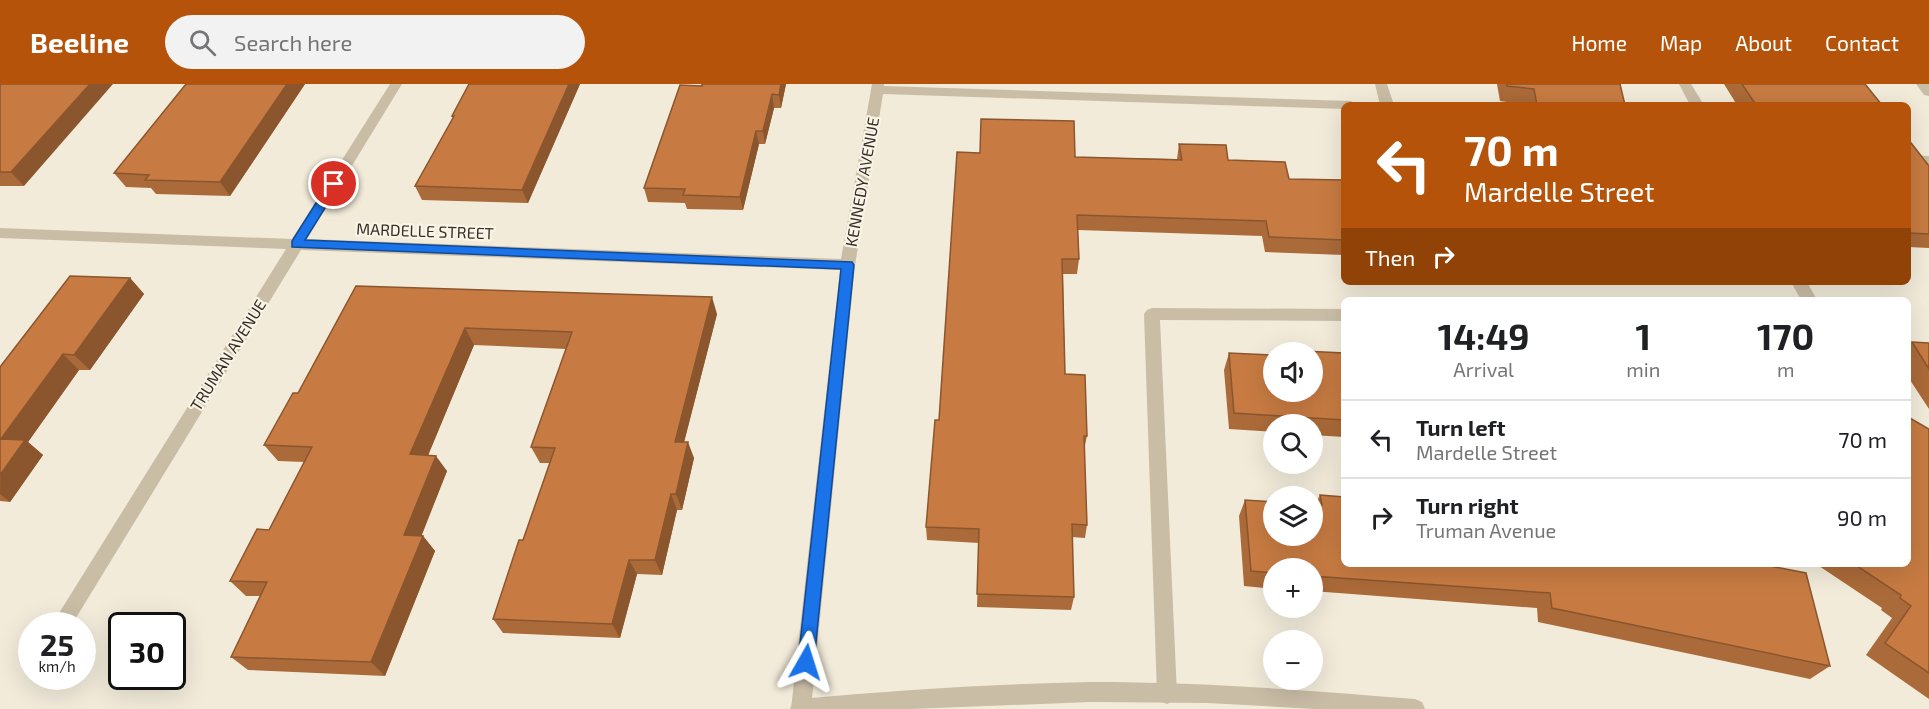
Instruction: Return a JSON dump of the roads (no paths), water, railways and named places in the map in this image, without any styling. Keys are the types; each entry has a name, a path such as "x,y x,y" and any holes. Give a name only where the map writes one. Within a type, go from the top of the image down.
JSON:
{"street":[{"name":"TRUMAN AVENUE","path":"69,612 396,84"},
{"path":"1381,84 1386,102"},
{"path":"1685,84 1695,102"},
{"path":"1922,84 1929,92"},
{"path":"878,87 1341,105"},
{"name":"KENNEDY AVENUE","path":"800,709 848,265 878,87"},
{"path":"1911,159 1929,160"},
{"name":"MARDELLE STREET","path":"0,233 848,265"},
{"path":"1167,694 1152,314 1341,315"},
{"path":"800,709 896,700 1080,692 1266,696 1415,709"}]}
